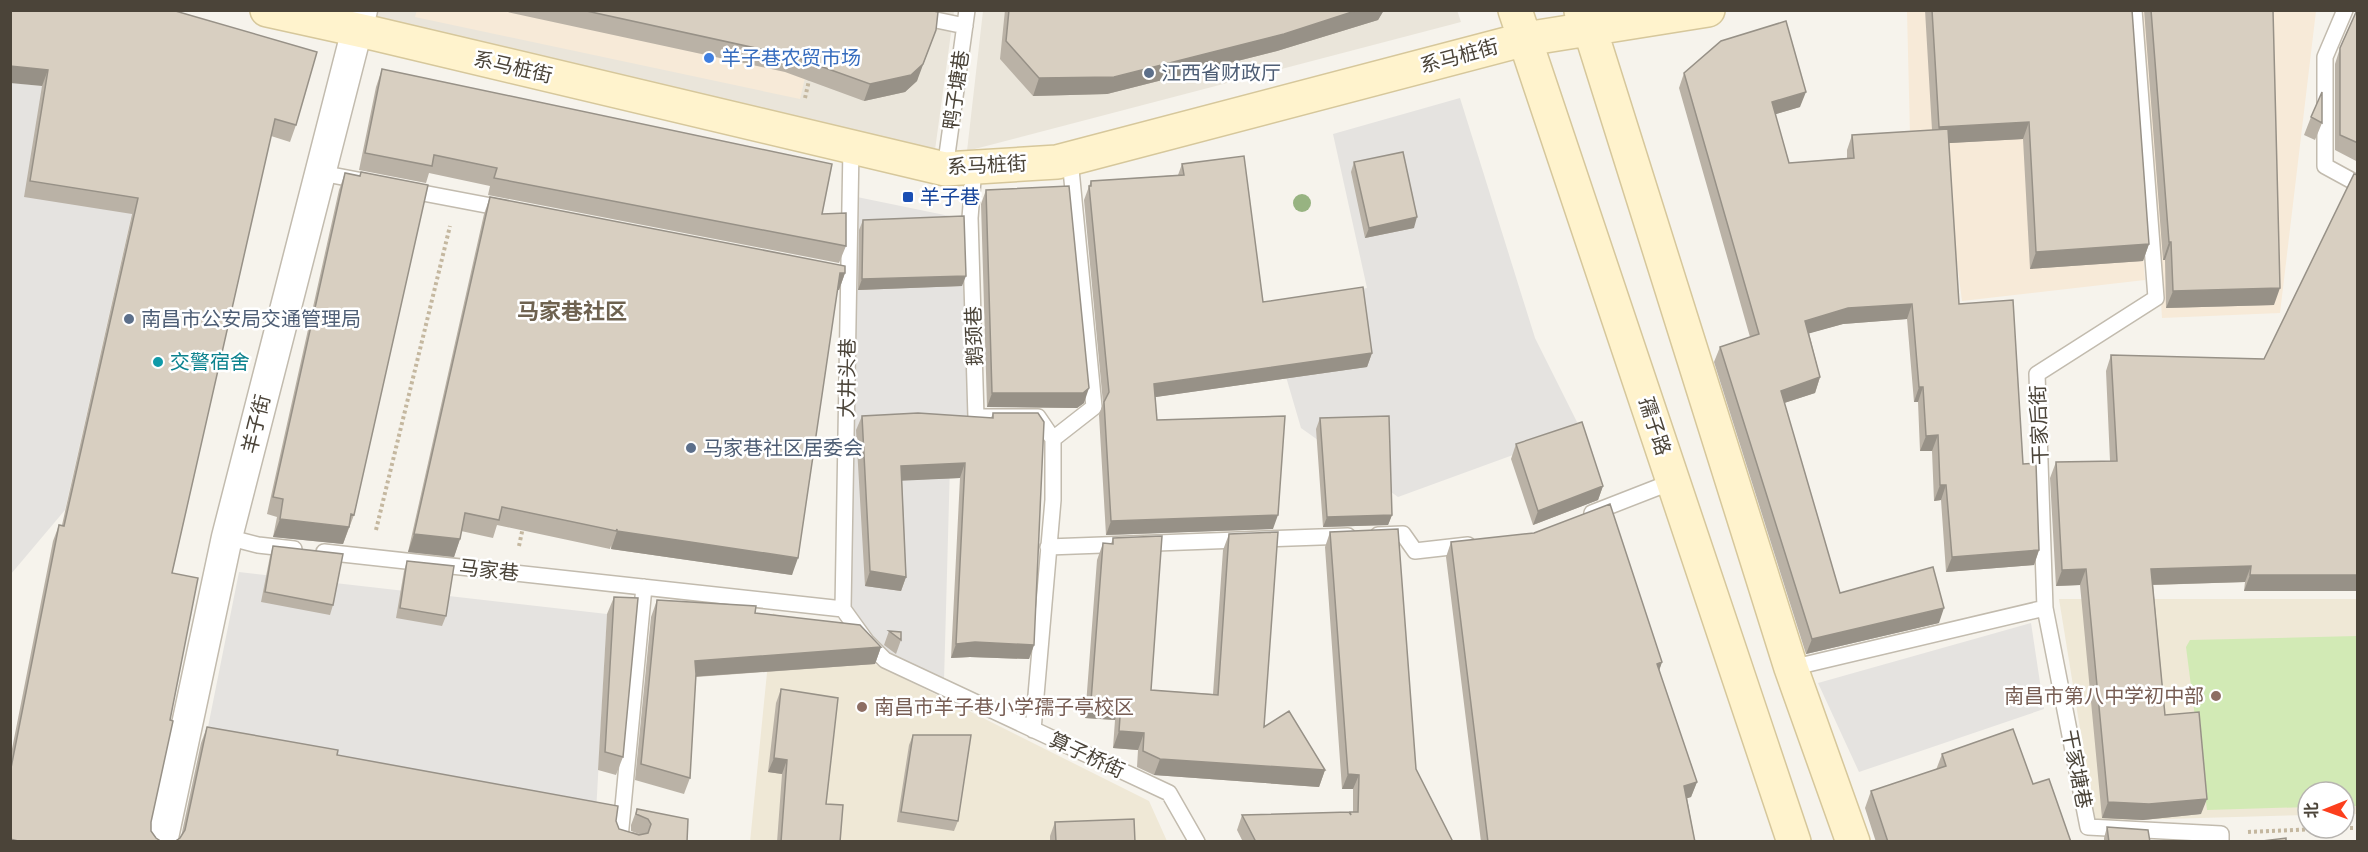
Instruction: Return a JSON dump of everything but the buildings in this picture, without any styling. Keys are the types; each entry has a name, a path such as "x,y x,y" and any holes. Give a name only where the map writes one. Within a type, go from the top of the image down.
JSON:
{"main road":[{"name":"系马桩街","path":"267,10 360,20 796,134 960,168 1057,162 1070,159 1521,25 1708,10"},
{"path":"1585,20 1791,668 1853,842"},
{"name":"孺子路","path":"1521,25 1794,842"}],"street":[{"name":"羊子街","path":"162,842 227,537 360,20"}],"lane":[{"path":"888,10 966,18"},
{"name":"干家后街","path":"2045,608 2037,374 2156,298 2134,10"},
{"path":"2344,10 2325,57 2325,166 2358,184"},
{"name":"鸭子塘巷","path":"960,168 966,18"},
{"name":"大井头巷","path":"843,609 843,274 851,147"},
{"path":"1033,730 1053,500 1053,439 1094,407 1070,159"},
{"name":"鹅颈巷","path":"960,168 970,218 976,417 1038,417 1053,439"},
{"path":"321,173 526,213"},
{"path":"1578,518 1674,481"},
{"path":"1048,547 1403,534 1415,551 1482,543"},
{"name":"马家巷","path":"227,537 258,545 843,609"},
{"path":"636,842 620,838 644,587"},
{"path":"1791,668 2045,608"},
{"name":"干家塘巷","path":"2045,608 2088,827 2221,838"},
{"name":"算子桥街","path":"843,609 866,641 885,660 1168,793 1197,842"}],"path":[{"path":"796,134 812,67"},
{"path":"370,557 456,199"},
{"path":"513,573 523,527"},
{"path":"2221,838 2296,832"}],"shaded area":[{"path":"376,10 954,11 935,150 374,20"},
{"name":"羊子巷农贸市场","path":"417,10 821,11 800,99 415,17"},
{"path":"1457,10 1461,22 967,151 983,11"},
{"path":"1907,11 2125,11 2145,280 1962,301 1943,155 1910,135"},
{"path":"2142,11 2316,11 2280,313 2162,318"},
{"path":"11,83 42,86 132,213 65,510 11,574"},
{"path":"1460,98 1535,338 1581,430 1398,497 1301,428 1277,346 1273,302 1367,288 1333,134"},
{"path":"857,197 964,219 970,423 951,429 944,681 887,657 849,607"},
{"path":"239,572 607,614 596,813 206,737"},
{"name":"南昌市第八中学初中部","path":"2059,599 2357,599 2357,814 2356,780 2296,780 2296,815 2095,821"},
{"name":"南昌市羊子巷小学孺子亭校区","path":"773,613 1149,801 1167,841 750,842"},
{"path":"2031,623 2044,709 1859,772 1818,683"}],"green space":[{"path":"2357,636 2357,806 2356,780 2296,780 2296,807 2207,810 2186,647 2190,640"}],"place":[{"name":"羊子巷农贸市场","path":"709,58"},
{"name":"江西省财政厅","path":"1149,73"},
{"name":"羊子巷","path":"908,197"},
{"name":"南昌市公安局交通管理局","path":"129,319"},
{"name":"交警宿舍","path":"158,362"},
{"name":"马家巷社区居委会","path":"691,448"},
{"name":"南昌市第八中学初中部","path":"2216,696"},
{"name":"南昌市羊子巷小学孺子亭校区","path":"862,707"}],"district":[{"name":"马家巷社区","path":"572,311"}]}
